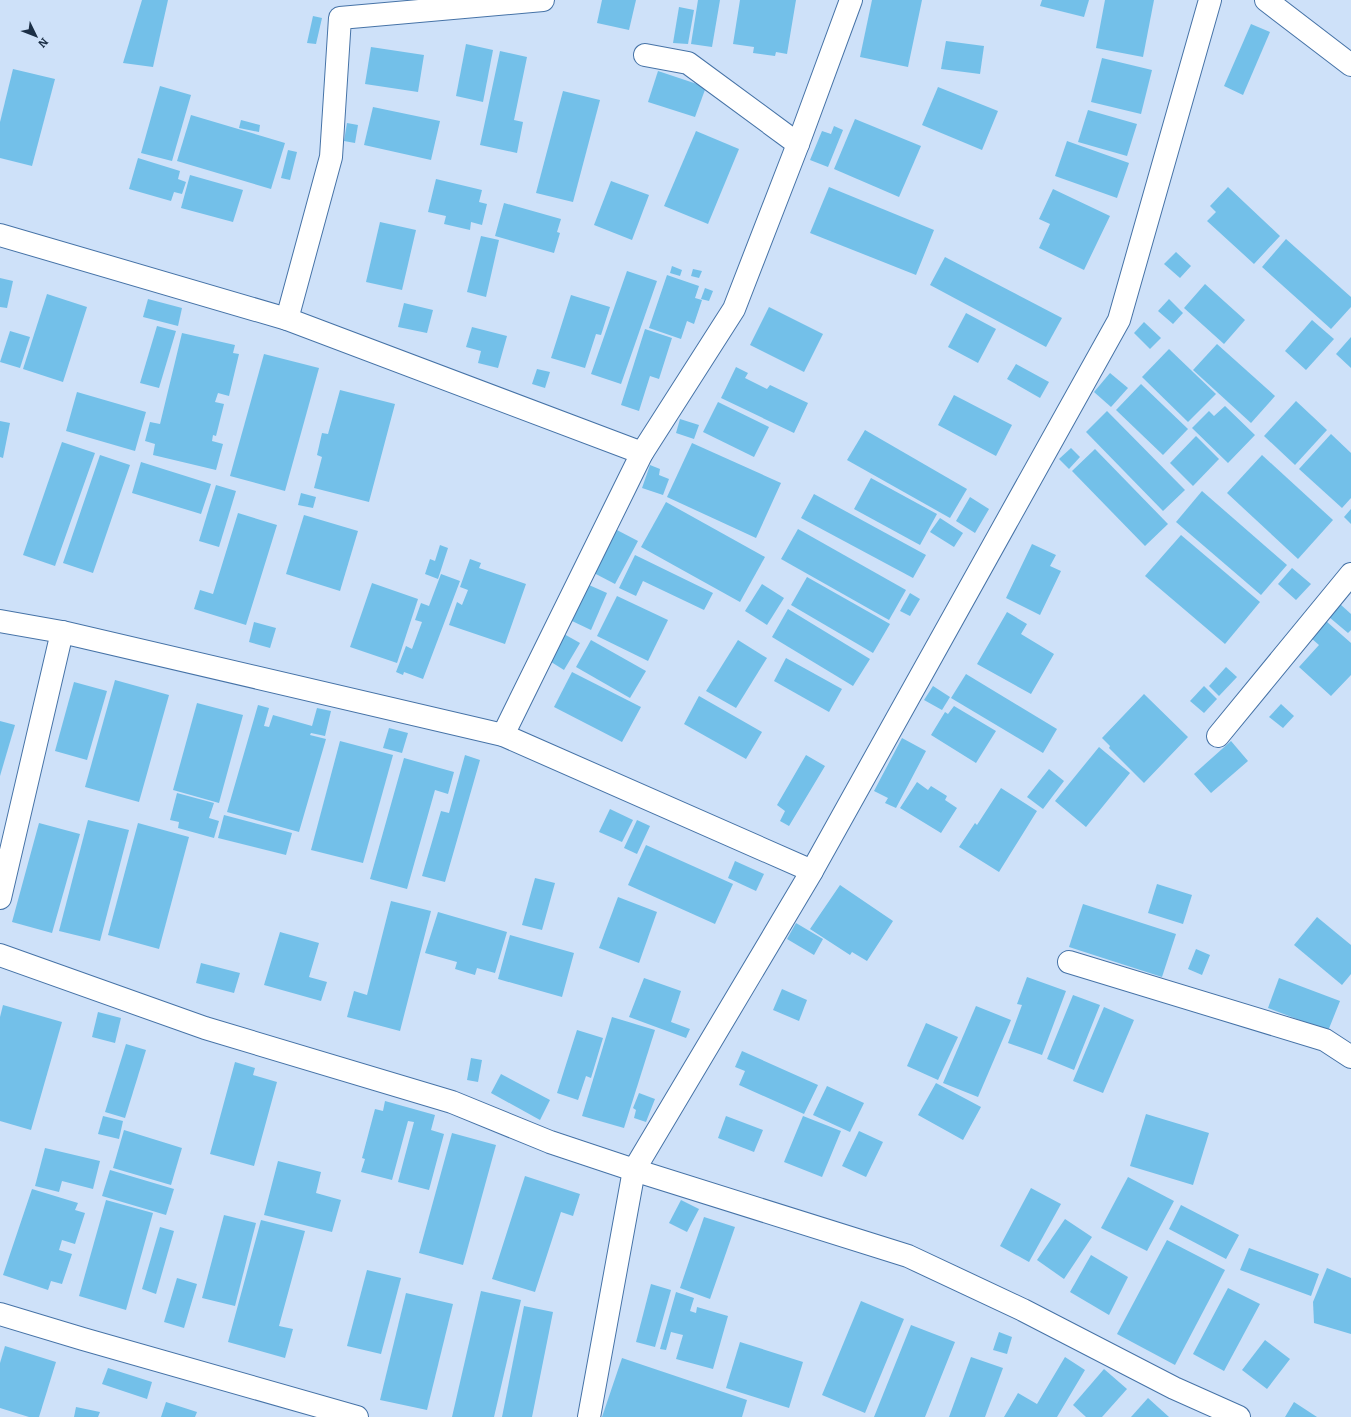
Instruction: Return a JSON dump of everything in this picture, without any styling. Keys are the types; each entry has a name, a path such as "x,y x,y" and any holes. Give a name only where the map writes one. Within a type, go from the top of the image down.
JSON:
{"street":[{"path":"287,319 331,157 340,18 543,0"},
{"path":"503,735 642,453 734,309 798,144 851,0"},
{"path":"589,1417 634,1170 812,871 1119,320 1210,0"},
{"path":"1266,0 1351,65"},
{"path":"645,55 688,63 798,144"},
{"path":"0,235 287,319 642,453"},
{"path":"1218,736 1351,574"},
{"path":"0,622 62,632 503,735 812,871"},
{"path":"0,898 62,632"},
{"path":"0,955 205,1028 452,1102 550,1142 908,1256 1023,1310 1174,1388 1239,1417"},
{"path":"1069,962 1325,1040 1351,1057"},
{"path":"0,1314 91,1342 357,1417"}],"building":[{"path":"142,0 168,0 153,67 123,63"},
{"path":"602,0 636,0 629,30 597,23"},
{"path":"698,0 720,0 712,47 691,44"},
{"path":"740,0 796,0 787,54 776,52 775,56 753,53 754,47 733,44"},
{"path":"872,0 922,0 908,67 860,57"},
{"path":"1042,0 1089,0 1084,17 1040,6"},
{"path":"1105,0 1154,0 1143,57 1096,48"},
{"path":"679,7 694,10 688,44 673,43"},
{"path":"313,16 322,18 316,44 307,43"},
{"path":"1251,24 1270,32 1243,95 1224,86"},
{"path":"946,41 984,46 980,74 941,69"},
{"path":"466,44 493,50 483,102 456,96"},
{"path":"371,47 424,55 418,92 365,84"},
{"path":"500,51 527,57 514,120 523,122 517,153 480,145"},
{"path":"1102,58 1152,70 1141,114 1091,102"},
{"path":"13,69 55,79 32,166 0,158 0,122"},
{"path":"658,71 706,87 695,117 648,102"},
{"path":"160,86 191,95 172,161 141,153"},
{"path":"938,87 998,111 982,150 922,125"},
{"path":"563,91 600,100 573,202 536,193"},
{"path":"373,107 440,121 431,160 364,145"},
{"path":"1088,110 1137,124 1127,156 1078,142"},
{"path":"191,115 285,143 271,189 177,161"},
{"path":"855,119 921,146 899,197 834,169"},
{"path":"241,120 260,125 259,132 239,128"},
{"path":"347,123 358,125 355,143 344,141"},
{"path":"834,126 843,130 828,167 810,160 822,131 831,134"},
{"path":"696,131 739,149 708,224 664,206"},
{"path":"1067,141 1129,163 1117,198 1055,176"},
{"path":"288,150 297,152 290,180 281,178"},
{"path":"138,158 180,171 178,179 186,182 182,194 174,192 171,201 129,189"},
{"path":"190,175 243,190 233,222 181,208"},
{"path":"436,179 482,190 479,202 487,204 482,225 471,222 470,230 444,224 446,216 428,212"},
{"path":"611,181 649,195 632,240 594,225"},
{"path":"829,187 934,230 916,275 810,233"},
{"path":"1228,187 1280,236 1254,264 1207,221 1216,212 1210,206"},
{"path":"1053,189 1110,216 1084,270 1039,248 1050,224 1039,219"},
{"path":"504,203 561,219 557,232 560,233 554,253 495,236"},
{"path":"380,222 416,230 402,290 366,282"},
{"path":"481,236 499,240 486,297 467,292"},
{"path":"1286,239 1351,297 1351,307 1331,329 1262,267"},
{"path":"1176,252 1191,266 1180,278 1164,264"},
{"path":"945,257 1062,318 1046,347 930,285"},
{"path":"672,266 682,270 680,276 670,273"},
{"path":"693,269 702,271 699,278 691,276"},
{"path":"627,271 657,281 621,384 591,374"},
{"path":"667,275 699,286 695,298 702,300 694,324 687,321 681,339 649,328"},
{"path":"0,278 13,281 7,308 0,307"},
{"path":"1205,284 1245,320 1224,344 1184,308"},
{"path":"705,288 713,291 709,301 701,299"},
{"path":"47,294 87,307 63,382 23,369"},
{"path":"571,295 610,307 601,335 596,334 585,368 551,358"},
{"path":"148,299 182,308 178,326 143,317"},
{"path":"1169,299 1183,313 1173,324 1158,311"},
{"path":"404,303 433,310 427,333 398,327"},
{"path":"769,307 823,334 804,372 750,345"},
{"path":"966,313 996,329 978,363 948,347"},
{"path":"1312,320 1334,339 1306,370 1285,351"},
{"path":"1144,322 1161,338 1150,349 1134,333"},
{"path":"157,326 176,331 159,388 140,383"},
{"path":"472,327 507,336 498,368 478,363 481,351 466,347"},
{"path":"645,329 672,338 659,379 650,376 639,411 621,405"},
{"path":"10,331 30,337 20,368 0,362"},
{"path":"182,333 235,345 233,353 239,354 229,396 218,393 215,402 224,404 216,436 213,435 212,441 223,444 216,470 153,455 155,444 145,441 150,422 160,424"},
{"path":"1351,337 1351,368 1336,354"},
{"path":"1217,344 1275,396 1251,423 1193,370"},
{"path":"1169,349 1216,394 1188,422 1142,377"},
{"path":"264,354 319,368 285,491 230,476"},
{"path":"1016,364 1049,382 1040,398 1007,379"},
{"path":"736,367 748,373 745,378 767,389 770,385 808,403 794,433 721,398"},
{"path":"537,369 550,372 545,388 532,384"},
{"path":"1110,373 1128,388 1111,407 1094,392"},
{"path":"1141,384 1188,429 1163,455 1116,410"},
{"path":"340,390 395,404 369,502 314,488 322,457 317,455 322,433 328,434"},
{"path":"77,392 146,412 135,451 66,431"},
{"path":"954,395 1012,425 996,456 938,425"},
{"path":"1296,401 1327,430 1295,465 1264,436"},
{"path":"718,402 769,427 754,457 703,432"},
{"path":"1225,406 1255,435 1228,463 1192,428 1209,411 1214,416"},
{"path":"1107,411 1185,490 1163,511 1086,432"},
{"path":"680,419 699,425 694,439 676,433"},
{"path":"0,421 10,423 3,458 0,457"},
{"path":"865,430 967,489 950,518 847,460"},
{"path":"1331,434 1351,453 1351,498 1342,508 1299,469"},
{"path":"1196,436 1219,459 1193,486 1170,463"},
{"path":"62,442 95,453 55,566 23,555"},
{"path":"692,443 781,483 756,538 667,497"},
{"path":"1071,448 1080,457 1069,469 1059,459"},
{"path":"1095,449 1168,524 1145,546 1072,471"},
{"path":"100,455 130,465 93,573 63,563"},
{"path":"1262,455 1333,520 1298,559 1227,493"},
{"path":"141,462 211,484 201,514 132,493"},
{"path":"650,465 660,469 659,475 669,479 663,495 642,488"},
{"path":"871,478 937,514 920,545 854,509"},
{"path":"216,485 236,491 219,547 199,541"},
{"path":"1202,491 1287,565 1261,595 1176,522"},
{"path":"301,493 316,497 313,508 298,505"},
{"path":"814,494 926,555 913,578 801,518"},
{"path":"970,497 989,509 975,533 956,521"},
{"path":"666,502 765,557 740,602 641,547"},
{"path":"1351,509 1351,524 1344,517"},
{"path":"238,513 277,525 246,625 194,609 200,590 213,594"},
{"path":"304,515 358,531 340,591 286,574"},
{"path":"940,518 963,533 954,547 930,532"},
{"path":"615,529 638,541 615,584 592,572"},
{"path":"798,529 906,590 889,620 781,559"},
{"path":"1181,535 1260,602 1225,644 1145,576"},
{"path":"1032,544 1056,555 1050,566 1061,571 1040,615 1006,598"},
{"path":"440,545 448,548 438,579 425,574 430,559 435,561"},
{"path":"635,555 713,593 704,610 643,581 636,596 619,588"},
{"path":"470,559 481,563 479,568 526,584 505,644 449,625 457,602 462,605 468,590 460,587"},
{"path":"1292,568 1311,584 1296,600 1278,584"},
{"path":"441,574 460,581 423,679 404,672 403,675 396,672 406,646 412,649 422,622 415,620 421,603 429,606"},
{"path":"807,577 890,624 873,653 791,605"},
{"path":"372,583 418,599 397,663 350,647"},
{"path":"762,584 784,598 767,625 745,611"},
{"path":"589,585 607,593 591,630 572,621"},
{"path":"910,593 920,599 910,616 900,611"},
{"path":"617,596 668,620 648,661 597,636"},
{"path":"1340,604 1351,614 1351,630 1348,633 1329,617"},
{"path":"788,609 870,659 853,686 772,637"},
{"path":"1007,612 1027,624 1021,634 1054,654 1031,694 977,664"},
{"path":"1326,621 1351,643 1351,675 1331,696 1299,667 1319,645 1311,638"},
{"path":"254,622 276,628 270,648 249,642"},
{"path":"564,634 580,643 564,670 548,660"},
{"path":"591,640 646,671 630,698 576,667"},
{"path":"738,640 767,658 736,708 706,691"},
{"path":"786,658 842,689 829,712 774,681"},
{"path":"1226,667 1237,677 1219,696 1209,686"},
{"path":"572,672 641,707 622,742 554,707"},
{"path":"966,674 1057,729 1043,753 951,698"},
{"path":"115,680 169,695 139,802 85,787"},
{"path":"74,682 107,691 87,760 55,751"},
{"path":"933,686 950,697 942,710 924,700"},
{"path":"1204,686 1217,699 1204,713 1190,701"},
{"path":"1144,694 1188,737 1144,783 1109,748 1110,746 1102,738"},
{"path":"699,696 762,732 746,759 684,724"},
{"path":"197,703 243,715 219,803 173,790"},
{"path":"1281,704 1294,716 1283,728 1269,717"},
{"path":"258,705 269,708 264,726 269,727 273,715 312,726 317,708 331,711 325,736 311,733 310,735 326,739 299,832 227,812"},
{"path":"954,706 996,731 976,763 931,735 945,712 948,714"},
{"path":"0,721 15,725 0,776"},
{"path":"389,728 408,733 402,753 383,748"},
{"path":"902,738 926,751 896,808 885,803 888,798 874,791"},
{"path":"340,741 393,755 363,863 311,850"},
{"path":"1231,741 1248,761 1211,793 1194,774"},
{"path":"1099,747 1130,773 1086,827 1055,801"},
{"path":"465,755 480,760 445,882 422,876 441,811 449,813"},
{"path":"806,755 825,766 789,826 780,821 785,811 777,805"},
{"path":"404,758 454,772 448,794 435,790 407,889 370,879"},
{"path":"1049,769 1064,781 1043,809 1027,797"},
{"path":"917,782 928,790 931,786 947,796 945,800 957,808 941,833 900,808"},
{"path":"1001,788 1037,811 999,872 959,847 975,823 977,825"},
{"path":"177,793 214,803 209,818 219,821 214,838 178,828 179,822 170,820"},
{"path":"610,809 633,820 622,842 599,832"},
{"path":"224,815 292,833 286,855 218,838"},
{"path":"88,820 129,830 100,941 59,931"},
{"path":"637,820 650,826 637,854 624,848"},
{"path":"39,823 80,834 52,933 12,922"},
{"path":"138,823 189,837 159,949 108,935"},
{"path":"646,845 733,884 715,924 628,885"},
{"path":"735,861 764,874 756,891 728,878"},
{"path":"535,878 555,883 542,930 522,925"},
{"path":"1157,884 1192,895 1183,924 1148,913"},
{"path":"840,885 893,921 867,961 852,952 850,955 810,929"},
{"path":"618,897 657,912 639,963 599,948"},
{"path":"391,901 431,911 400,1031 347,1017 354,991 367,995"},
{"path":"1083,904 1176,934 1162,977 1069,947"},
{"path":"438,912 507,932 495,973 477,968 475,975 455,969 457,962 425,953"},
{"path":"1317,917 1351,945 1351,974 1342,985 1294,945"},
{"path":"796,923 823,939 814,955 787,939"},
{"path":"280,932 319,943 309,977 327,982 321,1001 264,985"},
{"path":"510,935 574,953 562,997 498,979"},
{"path":"1196,949 1210,955 1202,975 1188,969"},
{"path":"201,963 240,973 234,993 196,983"},
{"path":"1027,977 1066,991 1042,1055 1008,1043 1022,1005 1017,1004"},
{"path":"644,978 681,991 671,1022 690,1029 686,1038 629,1017"},
{"path":"1279,978 1340,1001 1328,1031 1268,1008"},
{"path":"782,989 807,1000 799,1021 773,1010"},
{"path":"1073,995 1100,1005 1074,1070 1047,1059"},
{"path":"3,1005 62,1022 31,1130 0,1121 0,1017"},
{"path":"976,1006 1011,1020 978,1097 943,1083"},
{"path":"1104,1007 1134,1020 1103,1093 1073,1081"},
{"path":"98,1012 121,1018 115,1043 92,1037"},
{"path":"612,1017 655,1030 624,1128 582,1116"},
{"path":"926,1023 958,1037 938,1080 907,1066"},
{"path":"577,1030 603,1038 591,1078 586,1076 578,1100 557,1093"},
{"path":"126,1044 146,1050 125,1118 105,1112"},
{"path":"742,1051 818,1085 804,1114 739,1085 745,1071 735,1067"},
{"path":"471,1058 482,1060 478,1082 467,1080"},
{"path":"235,1062 255,1068 253,1075 277,1082 254,1166 210,1154"},
{"path":"501,1074 550,1100 540,1120 491,1093"},
{"path":"936,1083 981,1107 963,1140 918,1115"},
{"path":"827,1086 864,1103 850,1132 813,1115"},
{"path":"639,1093 655,1099 646,1122 634,1118 636,1110 633,1108"},
{"path":"385,1101 435,1115 431,1130 444,1134 429,1190 398,1182 414,1122 408,1121 392,1180 361,1172 365,1159 362,1158 375,1109 383,1111"},
{"path":"1146,1114 1209,1133 1193,1185 1130,1166"},
{"path":"103,1116 123,1121 119,1139 98,1134"},
{"path":"726,1116 763,1130 754,1152 718,1138"},
{"path":"803,1116 841,1131 822,1177 784,1162"},
{"path":"124,1130 182,1148 171,1185 113,1168"},
{"path":"859,1131 883,1142 866,1177 842,1166"},
{"path":"452,1133 496,1145 463,1265 419,1253"},
{"path":"45,1148 100,1161 93,1189 62,1181 59,1192 35,1186"},
{"path":"278,1161 321,1172 316,1193 341,1200 332,1232 264,1215"},
{"path":"110,1170 174,1189 166,1215 102,1196"},
{"path":"525,1176 580,1194 573,1216 561,1212 535,1292 492,1279"},
{"path":"1128,1177 1174,1201 1147,1251 1101,1228"},
{"path":"1031,1188 1061,1204 1029,1262 1000,1246"},
{"path":"32,1189 78,1203 75,1210 85,1213 75,1244 62,1240 59,1250 72,1254 62,1284 51,1281 48,1290 3,1275"},
{"path":"106,1200 153,1213 126,1310 79,1296"},
{"path":"681,1200 699,1209 687,1232 669,1223"},
{"path":"1181,1205 1239,1235 1226,1259 1169,1229"},
{"path":"224,1215 256,1223 235,1306 202,1298"},
{"path":"704,1217 735,1227 710,1299 680,1288"},
{"path":"1065,1219 1092,1237 1064,1279 1037,1260"},
{"path":"261,1220 305,1231 279,1326 293,1329 285,1358 228,1342"},
{"path":"160,1227 174,1231 156,1294 142,1289"},
{"path":"1167,1240 1225,1270 1175,1365 1117,1334"},
{"path":"1249,1248 1319,1274 1311,1296 1240,1270"},
{"path":"1091,1255 1128,1277 1109,1315 1070,1292"},
{"path":"1327,1268 1351,1278 1351,1334 1314,1323 1313,1302"},
{"path":"367,1270 401,1278 381,1354 347,1346"},
{"path":"177,1278 197,1284 184,1328 164,1322"},
{"path":"651,1284 671,1290 655,1347 636,1342"},
{"path":"1228,1288 1260,1304 1224,1371 1193,1354"},
{"path":"481,1291 521,1300 494,1417 452,1417"},
{"path":"676,1292 694,1298 690,1311 696,1313 697,1307 728,1316 713,1369 676,1359 683,1335 671,1332 666,1350 660,1349"},
{"path":"406,1293 453,1304 427,1410 380,1400"},
{"path":"861,1301 904,1319 865,1413 822,1395"},
{"path":"524,1306 553,1312 532,1417 502,1417"},
{"path":"911,1325 955,1342 925,1417 874,1417"},
{"path":"999,1332 1012,1337 1007,1354 993,1350"},
{"path":"1265,1340 1290,1359 1267,1389 1242,1370"},
{"path":"740,1342 803,1362 789,1408 726,1388"},
{"path":"5,1346 56,1362 39,1417 29,1417 0,1408 0,1363"},
{"path":"971,1357 1003,1368 985,1417 949,1417"},
{"path":"1065,1357 1085,1370 1057,1417 1004,1417 1018,1393 1037,1404"},
{"path":"622,1358 747,1400 742,1417 602,1417"},
{"path":"108,1368 152,1382 147,1399 102,1384"},
{"path":"1104,1369 1127,1389 1102,1417 1086,1417 1073,1405"},
{"path":"1148,1398 1169,1417 1131,1417"},
{"path":"166,1402 197,1412 195,1417 161,1417"},
{"path":"1294,1402 1317,1417 1285,1417"},
{"path":"76,1407 100,1412 98,1417 74,1417"}]}
